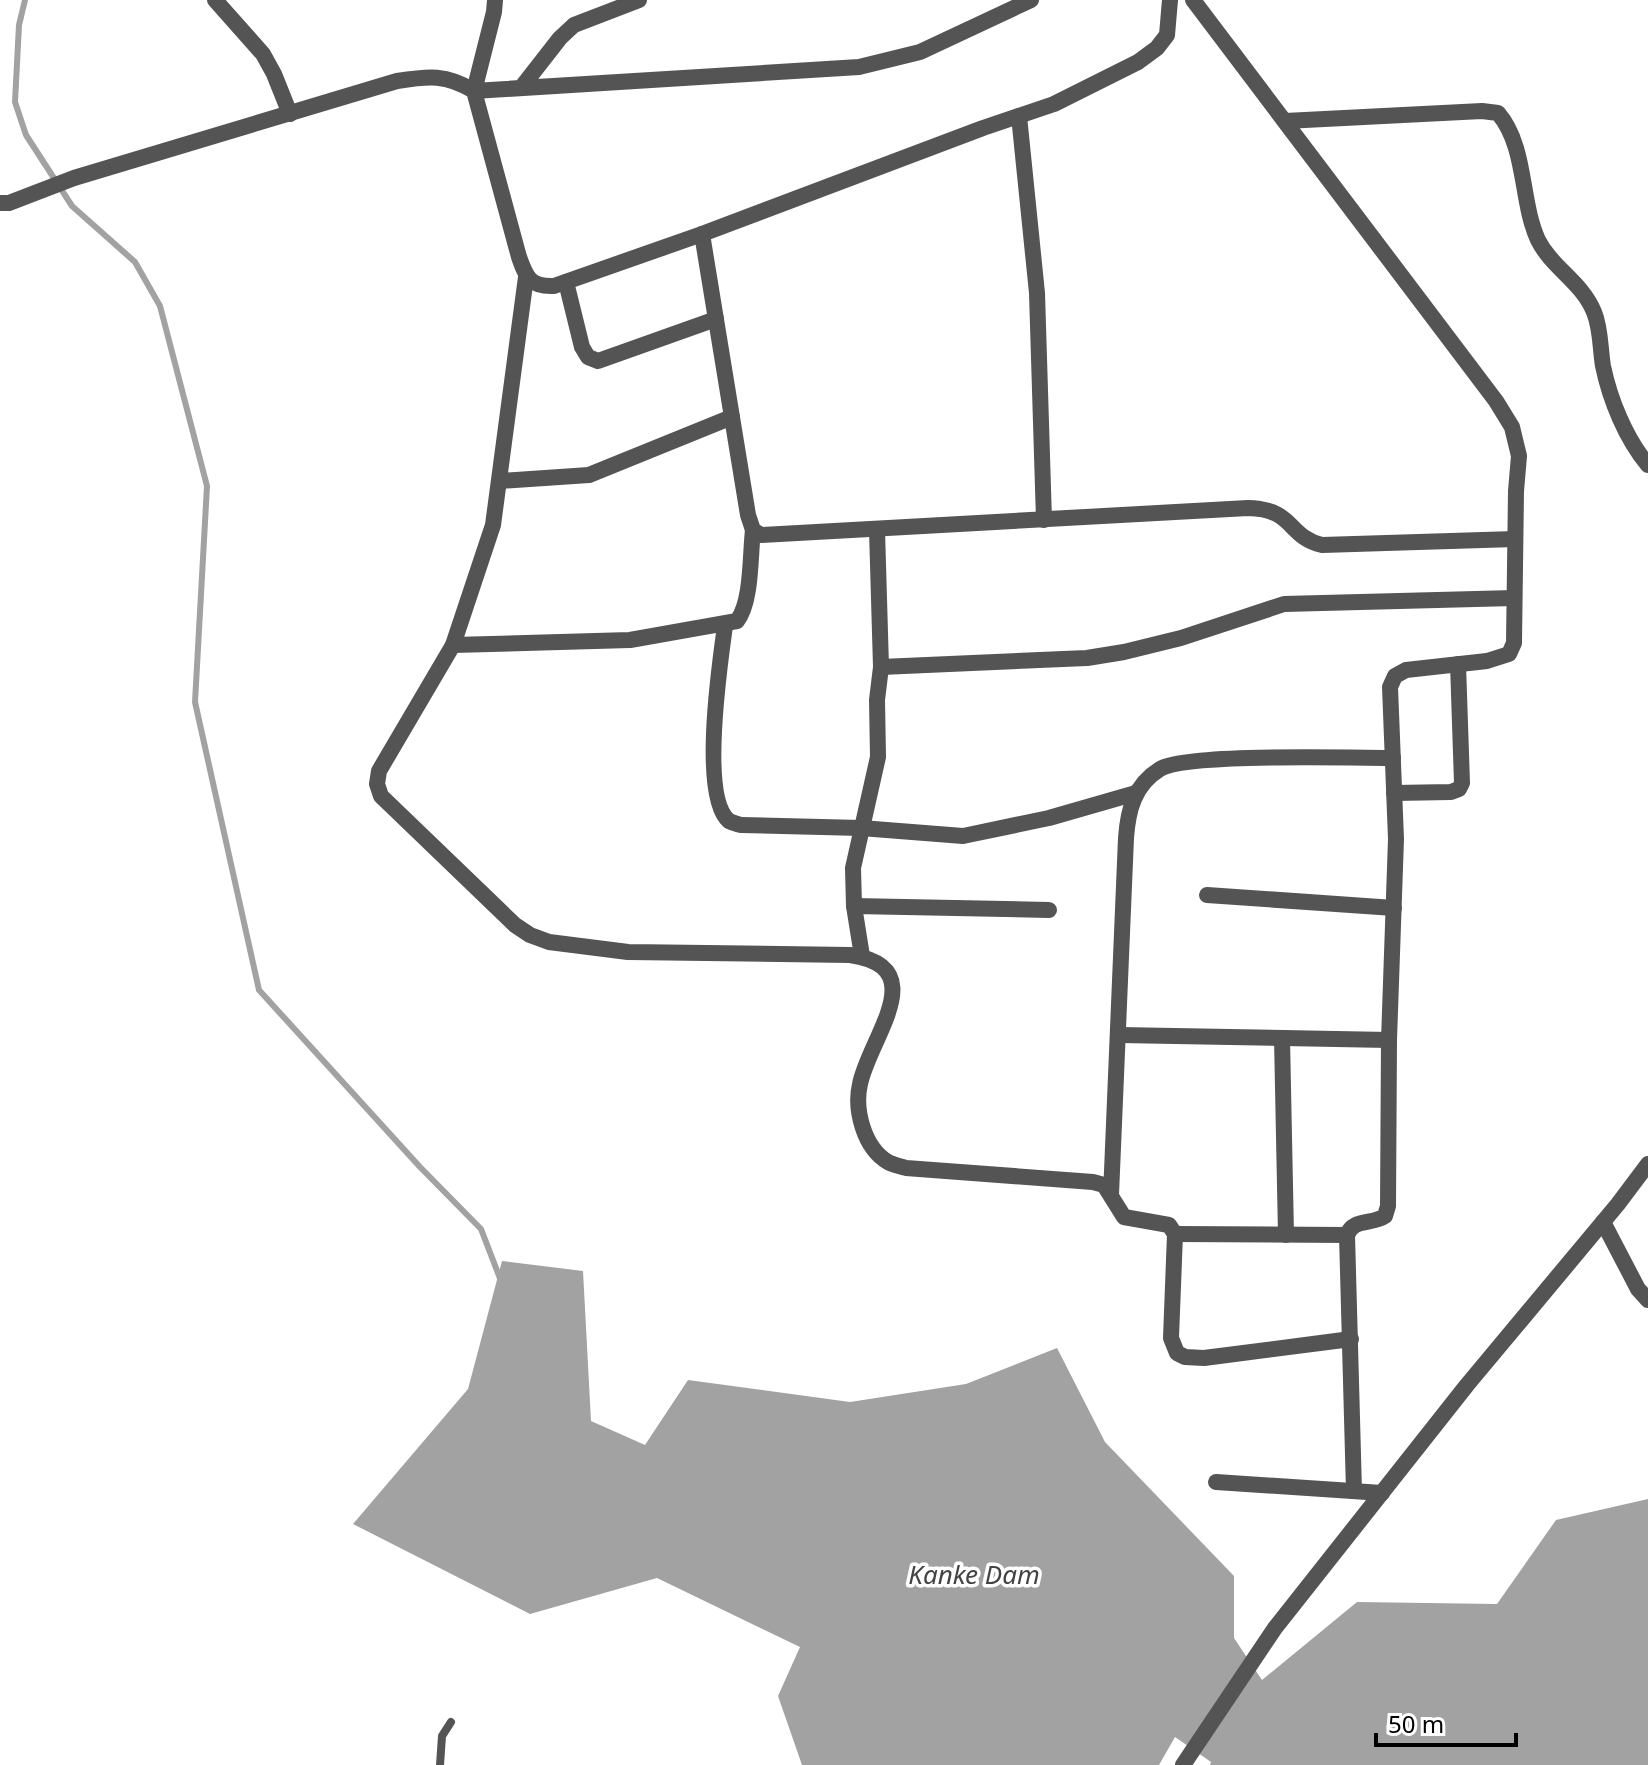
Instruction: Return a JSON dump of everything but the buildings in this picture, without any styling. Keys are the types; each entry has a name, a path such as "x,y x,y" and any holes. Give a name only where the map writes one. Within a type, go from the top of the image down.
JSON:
{"street":[{"path":"215,0 263,54 290,114"},
{"path":"495,0 474,91 526,277 500,481 493,525 453,645 379,771 377,784 381,796 515,925 549,942 628,952 871,957 883,965 891,976 892,994 890,1010 860,1084 859,1109 865,1132 876,1152 888,1162 906,1168 1093,1182 1104,1185 1124,1217 1169,1225 1175,1234 1171,1338 1177,1353 1185,1357 1204,1358 1351,1339"},
{"path":"521,88 574,25 639,0"},
{"path":"0,203 9,203 74,178 397,81 428,77 454,79 474,91 859,67 920,52 1031,0"},
{"path":"526,277 540,287 554,286 1054,104 1138,62 1157,48 1167,35 1170,0"},
{"path":"1193,0 1512,427 1519,456 1514,643 1509,654 1499,660 1406,670 1395,676 1390,687 1394,908 1388,1206 1385,1216 1378,1221 1356,1223 1347,1235 1354,1491"},
{"path":"1285,121 1482,111 1498,113 1512,138 1538,239 1548,256 1585,295 1595,313 1608,389 1637,452 1648,465"},
{"path":"1019,116 1037,293 1044,520"},
{"path":"453,645 630,640 725,626 737,621 743,614 753,530 702,234"},
{"path":"566,282 582,347 588,357 598,361 716,319"},
{"path":"500,481 589,475 732,417"},
{"path":"753,530 761,535 1266,508 1289,521 1302,536 1322,545 1515,539"},
{"path":"862,956 854,906 853,868 878,757 877,700 881,667 877,530"},
{"path":"881,667 1100,656 1181,638 1284,604 1514,598"},
{"path":"725,626 714,714 718,796 730,821 741,825 861,828 963,836 1049,818 1136,793"},
{"path":"1394,793 1451,792 1459,789 1462,783 1458,664"},
{"path":"1111,1195 1126,838 1128,814 1136,793 1149,777 1163,767 1182,763 1393,758"},
{"path":"1207,895 1394,908"},
{"path":"854,906 1049,910"},
{"path":"1119,1035 1389,1040"},
{"path":"1282,1038 1286,1235"},
{"path":"1185,1762 1275,1628 1467,1385 1648,1164"},
{"path":"1603,1222 1638,1289 1648,1300"},
{"path":"1175,1234 1347,1235"},
{"path":"1216,1482 1382,1493"}],"lane":[{"path":"440,1765 442,1736 451,1722"}],"water":[{"name":"Kanke Dam","path":"502,1261 583,1271 591,1421 645,1445 688,1380 850,1402 966,1384 1057,1348 1105,1442 1234,1576 1234,1638 1262,1680 1357,1602 1497,1604 1556,1520 1648,1499 1648,1765 1210,1765 1211,1762 1175,1737 1159,1765 802,1765 778,1696 800,1647 657,1578 530,1614 353,1524 468,1389"}],"waterway":[{"path":"25,0 19,25 15,102 26,135 72,206 135,262 160,306 207,486 195,702 259,990 420,1167 481,1229 501,1281"}]}
